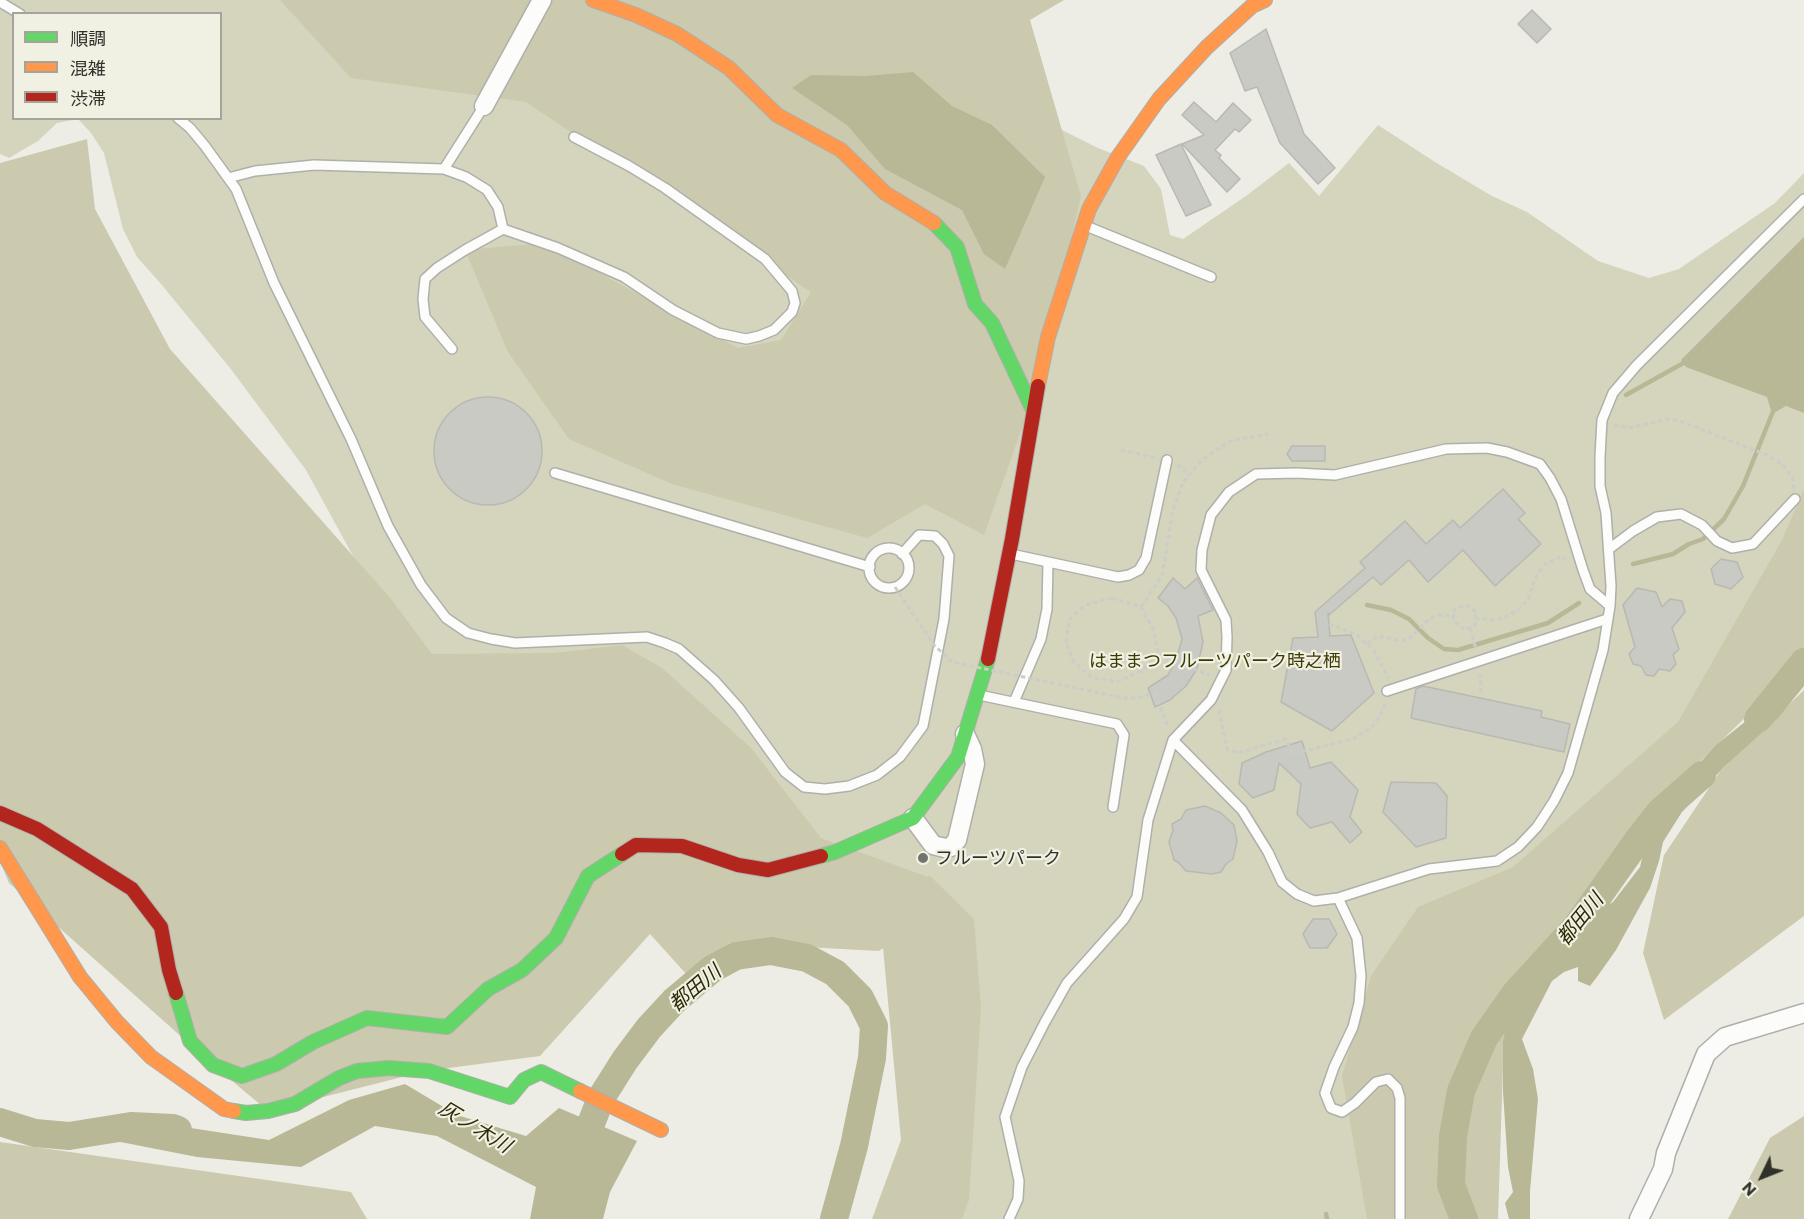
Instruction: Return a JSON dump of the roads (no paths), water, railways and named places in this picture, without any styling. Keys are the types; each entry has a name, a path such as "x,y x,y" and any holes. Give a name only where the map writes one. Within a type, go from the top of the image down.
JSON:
{"street":[{"path":"484,106 542,0"},
{"path":"593,0 636,15 677,34 729,68 777,116 841,150 885,194 936,224 957,247 975,304 992,323 1033,410"},
{"path":"0,813 38,829 132,889 161,927 169,970 190,1041 213,1065 242,1076 276,1064 313,1042 368,1018 447,1027 488,989 522,970 556,938 588,876 636,845 682,846 738,865 768,870 835,852 913,818 958,757 988,658 1048,338 1089,209 1118,157 1159,99 1207,47 1252,6 1265,0"},
{"path":"913,818 933,845 945,849 951,847 957,840 975,764 972,749 965,734"},
{"path":"0,848 80,976 117,1022 151,1057 224,1109 246,1113 268,1112 295,1104 339,1078 357,1071 389,1068 429,1071 510,1097 524,1080 541,1072 660,1130"},
{"path":"1639,1219 1663,1168 1666,1153 1706,1054 1725,1037 1804,1013"}],"lane":[{"path":"0,2 17,12"},
{"path":"444,169 484,106"},
{"path":"180,120 190,128 236,189 274,283 351,439 388,526 421,585 446,618 468,633 515,643 647,637 665,643 679,649 714,680 740,708 785,772 804,787 825,789 849,786 877,775 900,757 923,726 944,619 949,556 944,544 935,536 920,535 902,554"},
{"path":"452,349 425,317 423,299 425,279 437,268 465,250 503,229 558,248 624,277 673,310 718,333 746,339 759,336 774,330 792,312 795,303 792,291 765,259 665,188 574,137"},
{"path":"228,178 255,171 314,165 444,169 466,177 487,190 498,207 503,229"},
{"path":"1173,740 1242,810 1268,852 1282,882 1297,894 1314,901 1338,898 1430,869 1497,861 1518,848 1537,827 1568,773 1603,650 1610,606 1606,513 1600,486 1602,420 1613,393 1637,364 1804,199"},
{"path":"1084,225 1211,277"},
{"path":"1009,1219 1018,1199 1019,1181 1005,1116 1018,1077 1044,1022 1067,983 1124,919 1137,897 1148,820 1173,740 1211,700 1226,670 1226,620 1201,570 1202,550 1211,515 1229,492 1256,474 1296,473 1335,476 1446,449 1486,448 1522,456 1540,464 1550,478 1561,499 1590,589 1610,606"},
{"path":"1009,554 1118,577 1139,570 1146,558 1167,460"},
{"path":"555,473 870,567"},
{"path":"1609,549 1657,517 1681,514 1702,525 1717,541 1732,548 1753,544 1795,499"},
{"path":"886,548 898,550 909,566 908,575 902,584 895,587 880,587 873,581 870,567 870,561 876,553 886,548"},
{"path":"1014,702 1041,639 1047,609 1048,562"},
{"path":"1387,691 1607,619"},
{"path":"977,694 1117,724 1124,735 1113,807"},
{"path":"1338,898 1358,938 1361,976 1359,1003 1353,1027 1334,1067 1325,1093 1331,1108 1342,1112 1355,1103 1376,1082 1388,1079 1397,1088 1400,1098 1400,1219"}],"water":[{"path":"913,72 952,106 992,125 1045,177 1005,269 984,254 962,210 885,169 847,125 792,88 811,75 866,76"},
{"path":"1804,237 1804,413 1786,406 1772,414 1767,397 1686,367 1681,360"},
{"path":"1804,668 1804,686 1778,718 1724,767 1682,812 1663,842 1650,888 1616,950 1590,986 1578,981 1578,967 1564,972 1552,981 1522,1039 1533,1069 1538,1099 1530,1191 1530,1219 1509,1219 1505,1203 1513,1192 1508,1167 1503,1092 1503,1042 1508,1014 1527,988 1561,956 1577,946 1600,910 1613,902 1640,867 1645,845 1692,771 1716,745 1751,717"},
{"path":"405,1084 457,1115 526,1136 559,1108 637,1141 610,1192 603,1219 530,1219 536,1187 437,1136 375,1126 301,1167 197,1157 90,1136 158,1123 269,1140 349,1100"}],"waterway":[{"path":"1626,395 1687,361"},
{"path":"1633,564 1673,554 1703,539 1724,519 1743,486 1774,409"},
{"path":"1367,605 1391,610 1409,619 1428,638 1444,649 1458,650 1548,623 1579,603"},
{"name":"都田川","path":"1758,719 1804,662"},
{"name":"都田川","path":"1464,1219 1451,1185 1453,1136 1461,1091 1484,1038 1515,994 1577,926 1660,812 1702,775"},
{"name":"都田川","path":"554,1219 601,1098 649,1028 674,1001 712,969 736,956 771,951 807,958 835,973 860,998 874,1026 872,1058 854,1146 834,1219"},
{"name":"灰ノ木川","path":"0,1122 35,1133 69,1136 131,1126 178,1130"},
{"path":"1326,1214 1327,1219"}],"place":[{"name":"フルーツパーク","path":"923,858"}],"park label":[{"name":"はままつフルーツパーク時之栖","path":"1215,661"}]}
